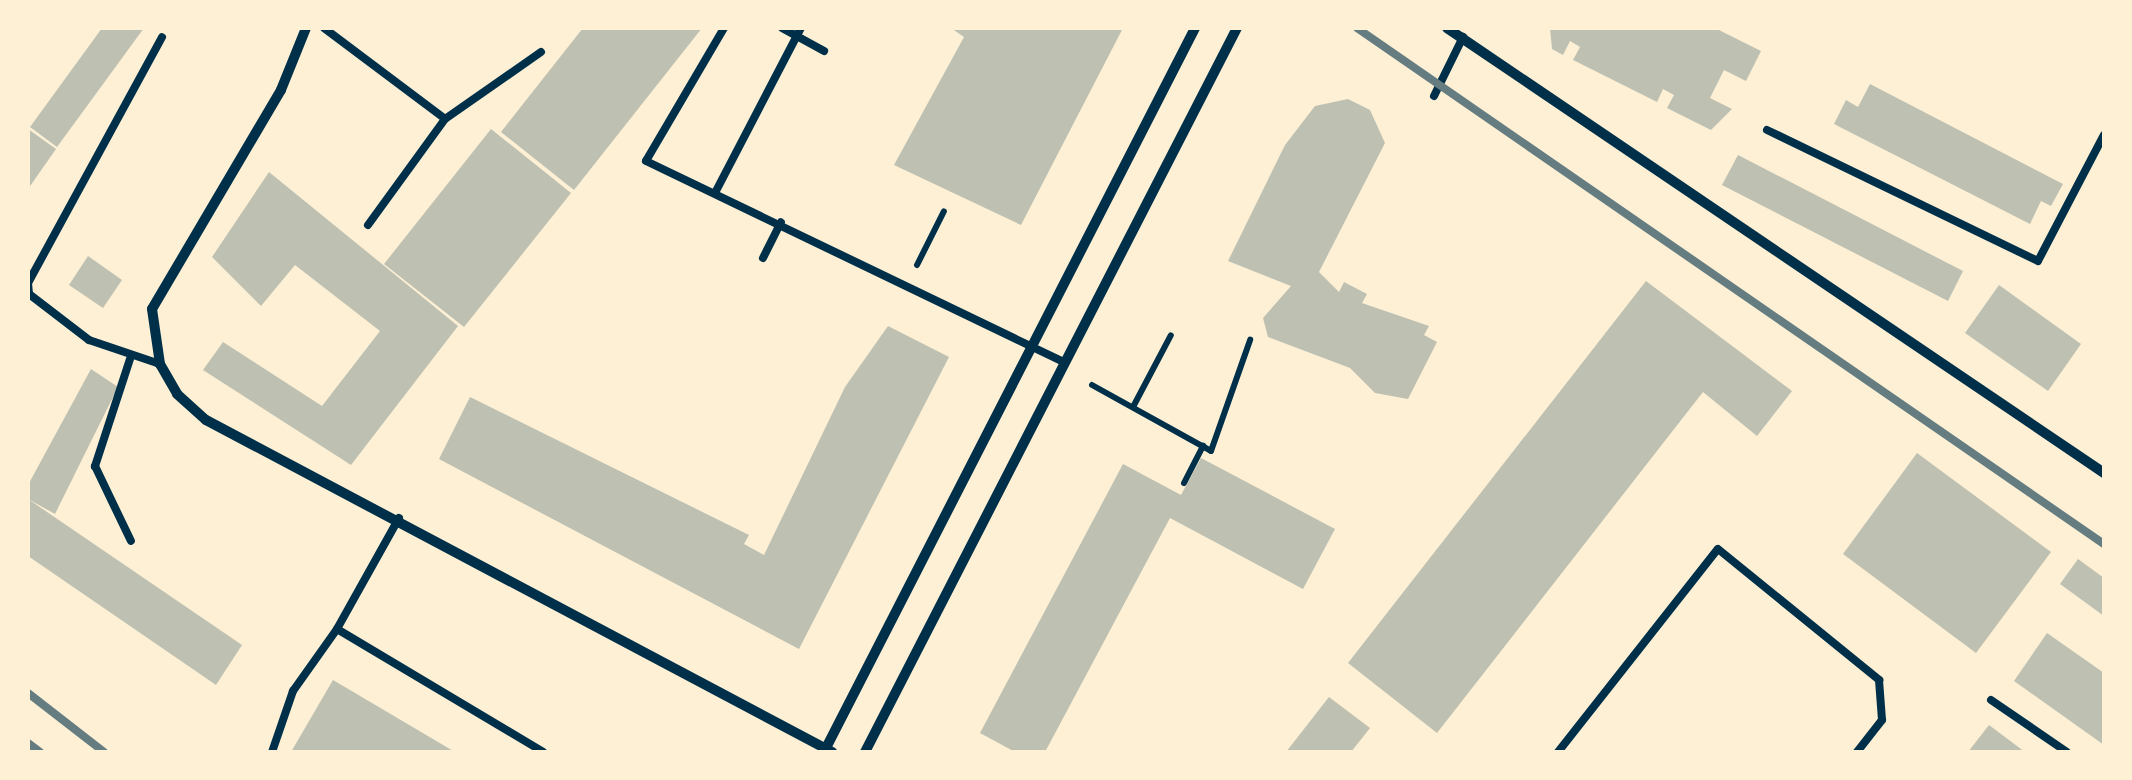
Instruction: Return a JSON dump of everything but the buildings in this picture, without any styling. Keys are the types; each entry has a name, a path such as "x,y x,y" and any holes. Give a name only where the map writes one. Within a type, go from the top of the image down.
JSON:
{"street":[{"path":"306,28 280,90 164,280 152,308 160,364 206,420 399,518 829,750 1195,28"},
{"path":"865,752 1237,28"},
{"path":"1448,28 2104,473"}],"lane":[{"path":"324,28 444,119"},
{"path":"724,28 643,154 1065,364"},
{"path":"782,28 824,51"},
{"path":"716,192 801,28"},
{"path":"160,364 130,360 89,340 29,294 28,282 162,37"},
{"path":"1434,96 1463,37"},
{"path":"368,225 444,119 541,52"},
{"path":"1767,130 2038,262 2104,135"},
{"path":"763,258 781,222"},
{"path":"130,360 95,466 131,541"},
{"path":"272,752 293,692 337,629 399,518"},
{"path":"1558,752 1718,548 1879,680 1882,720 1857,752"},
{"path":"337,629 543,752"},
{"path":"1991,700 2068,752"}],"path":[{"path":"917,265 944,212"},
{"path":"1132,408 1171,334"},
{"path":"1092,385 1211,452 1250,340"},
{"path":"1184,482 1203,446"}],"railway":[{"path":"1357,28 2104,544"},
{"path":"28,693 104,752"},
{"path":"28,743 40,752"}]}
